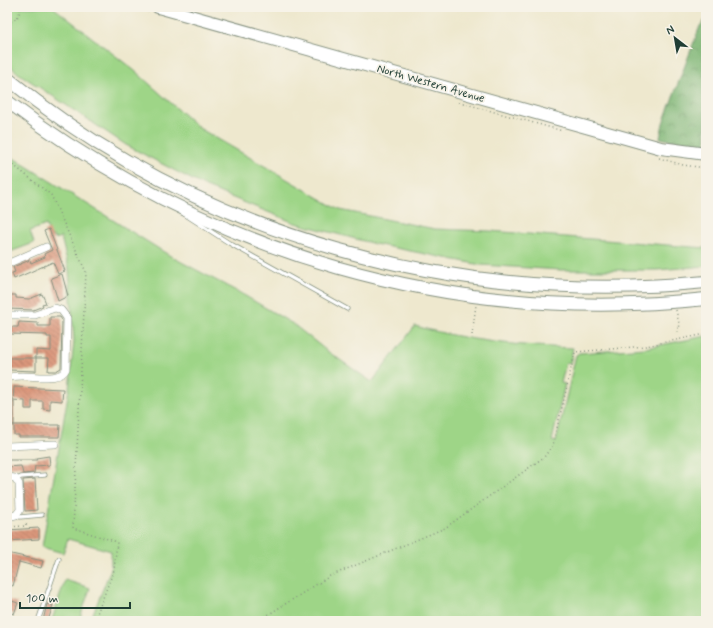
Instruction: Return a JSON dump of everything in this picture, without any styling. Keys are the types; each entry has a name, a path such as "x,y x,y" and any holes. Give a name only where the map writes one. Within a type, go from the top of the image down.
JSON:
{"highway":[{"name":"North Western Avenue","path":"158,7 661,148 706,154"},
{"path":"7,78 43,106 91,139 163,180 245,217 329,247 424,271 515,283 612,288 706,282"},
{"path":"7,101 58,138 155,196 233,232 310,260 422,288 537,303 612,305 706,299"}],"street":[{"path":"7,264 46,247"},
{"path":"7,315 35,315 55,308 61,310 67,318 66,369 64,373 57,377 17,375 7,378"},
{"path":"7,446 56,444"},
{"path":"7,477 17,479 20,510 16,516 7,517"}],"lane":[{"path":"155,196 229,243 347,309"},
{"path":"17,479 21,477 45,475"},
{"path":"16,516 42,516"},
{"path":"38,621 59,560"}],"path":[{"path":"7,23 16,19 20,15 20,7"},
{"path":"7,160 51,195 86,272 74,528 117,542 114,570 94,621"},
{"path":"472,335 477,296"},
{"path":"677,315 680,328 678,328 678,332"},
{"path":"258,621 330,576 445,528 544,457 553,444 575,352 646,346 706,334"},
{"path":"7,490 9,506 7,506"},
{"path":"7,527 26,526 25,517"}],"green space":[{"path":"7,7 53,7 135,71 199,128 340,210 435,229 490,231 706,248 706,266 657,270 561,270 481,265 375,244 295,223 206,187 126,145 18,73 7,63"},
{"path":"706,19 706,148 660,138 663,123 700,26"},
{"path":"7,154 172,257 242,294 293,324 327,351 372,382 415,326 494,342 573,348 570,364 566,363 561,383 565,384 552,441 556,442 576,355 579,353 645,348 706,336 706,621 90,621 111,569 111,551 68,539 63,553 42,547 69,389 74,341 69,269 61,237 55,239 53,236 51,237 46,225 30,231 34,243 7,253"},
{"path":"65,580 90,588 79,621 52,620"}],"building":[{"path":"49,229 65,271 58,274 53,262 14,279 12,273 15,272 13,267 30,260 31,263 45,257 44,254 52,250 44,231"},
{"path":"62,274 68,296 58,301 51,278"},
{"path":"42,294 46,303 42,304 43,306 33,310 7,309 7,295 16,295 16,298 29,299"},
{"path":"50,317 60,317 62,320 61,368 56,371 48,371 49,358 36,358 36,350 51,351 51,337 47,337 47,335 10,334 11,327 18,327 19,322 38,323 38,326 50,326"},
{"path":"8,358 36,358 36,371 8,370"},
{"path":"14,387 63,389 62,401 50,400 50,410 43,409 43,401 32,401 32,409 25,409 25,401 13,400"},
{"path":"7,401 14,402 14,425 7,424"},
{"path":"14,425 60,425 59,437 19,437 19,435 14,435"},
{"path":"49,456 50,465 35,466 34,473 23,474 21,466 7,467 7,460 37,460 36,458"},
{"path":"35,479 37,510 25,511 23,480"},
{"path":"39,528 39,539 7,541 7,530"},
{"path":"7,553 43,561 41,568 19,562 13,586 7,584"},
{"path":"9,600 18,603 14,614 7,612"},
{"path":"47,604 53,605 48,621 43,621"}]}
